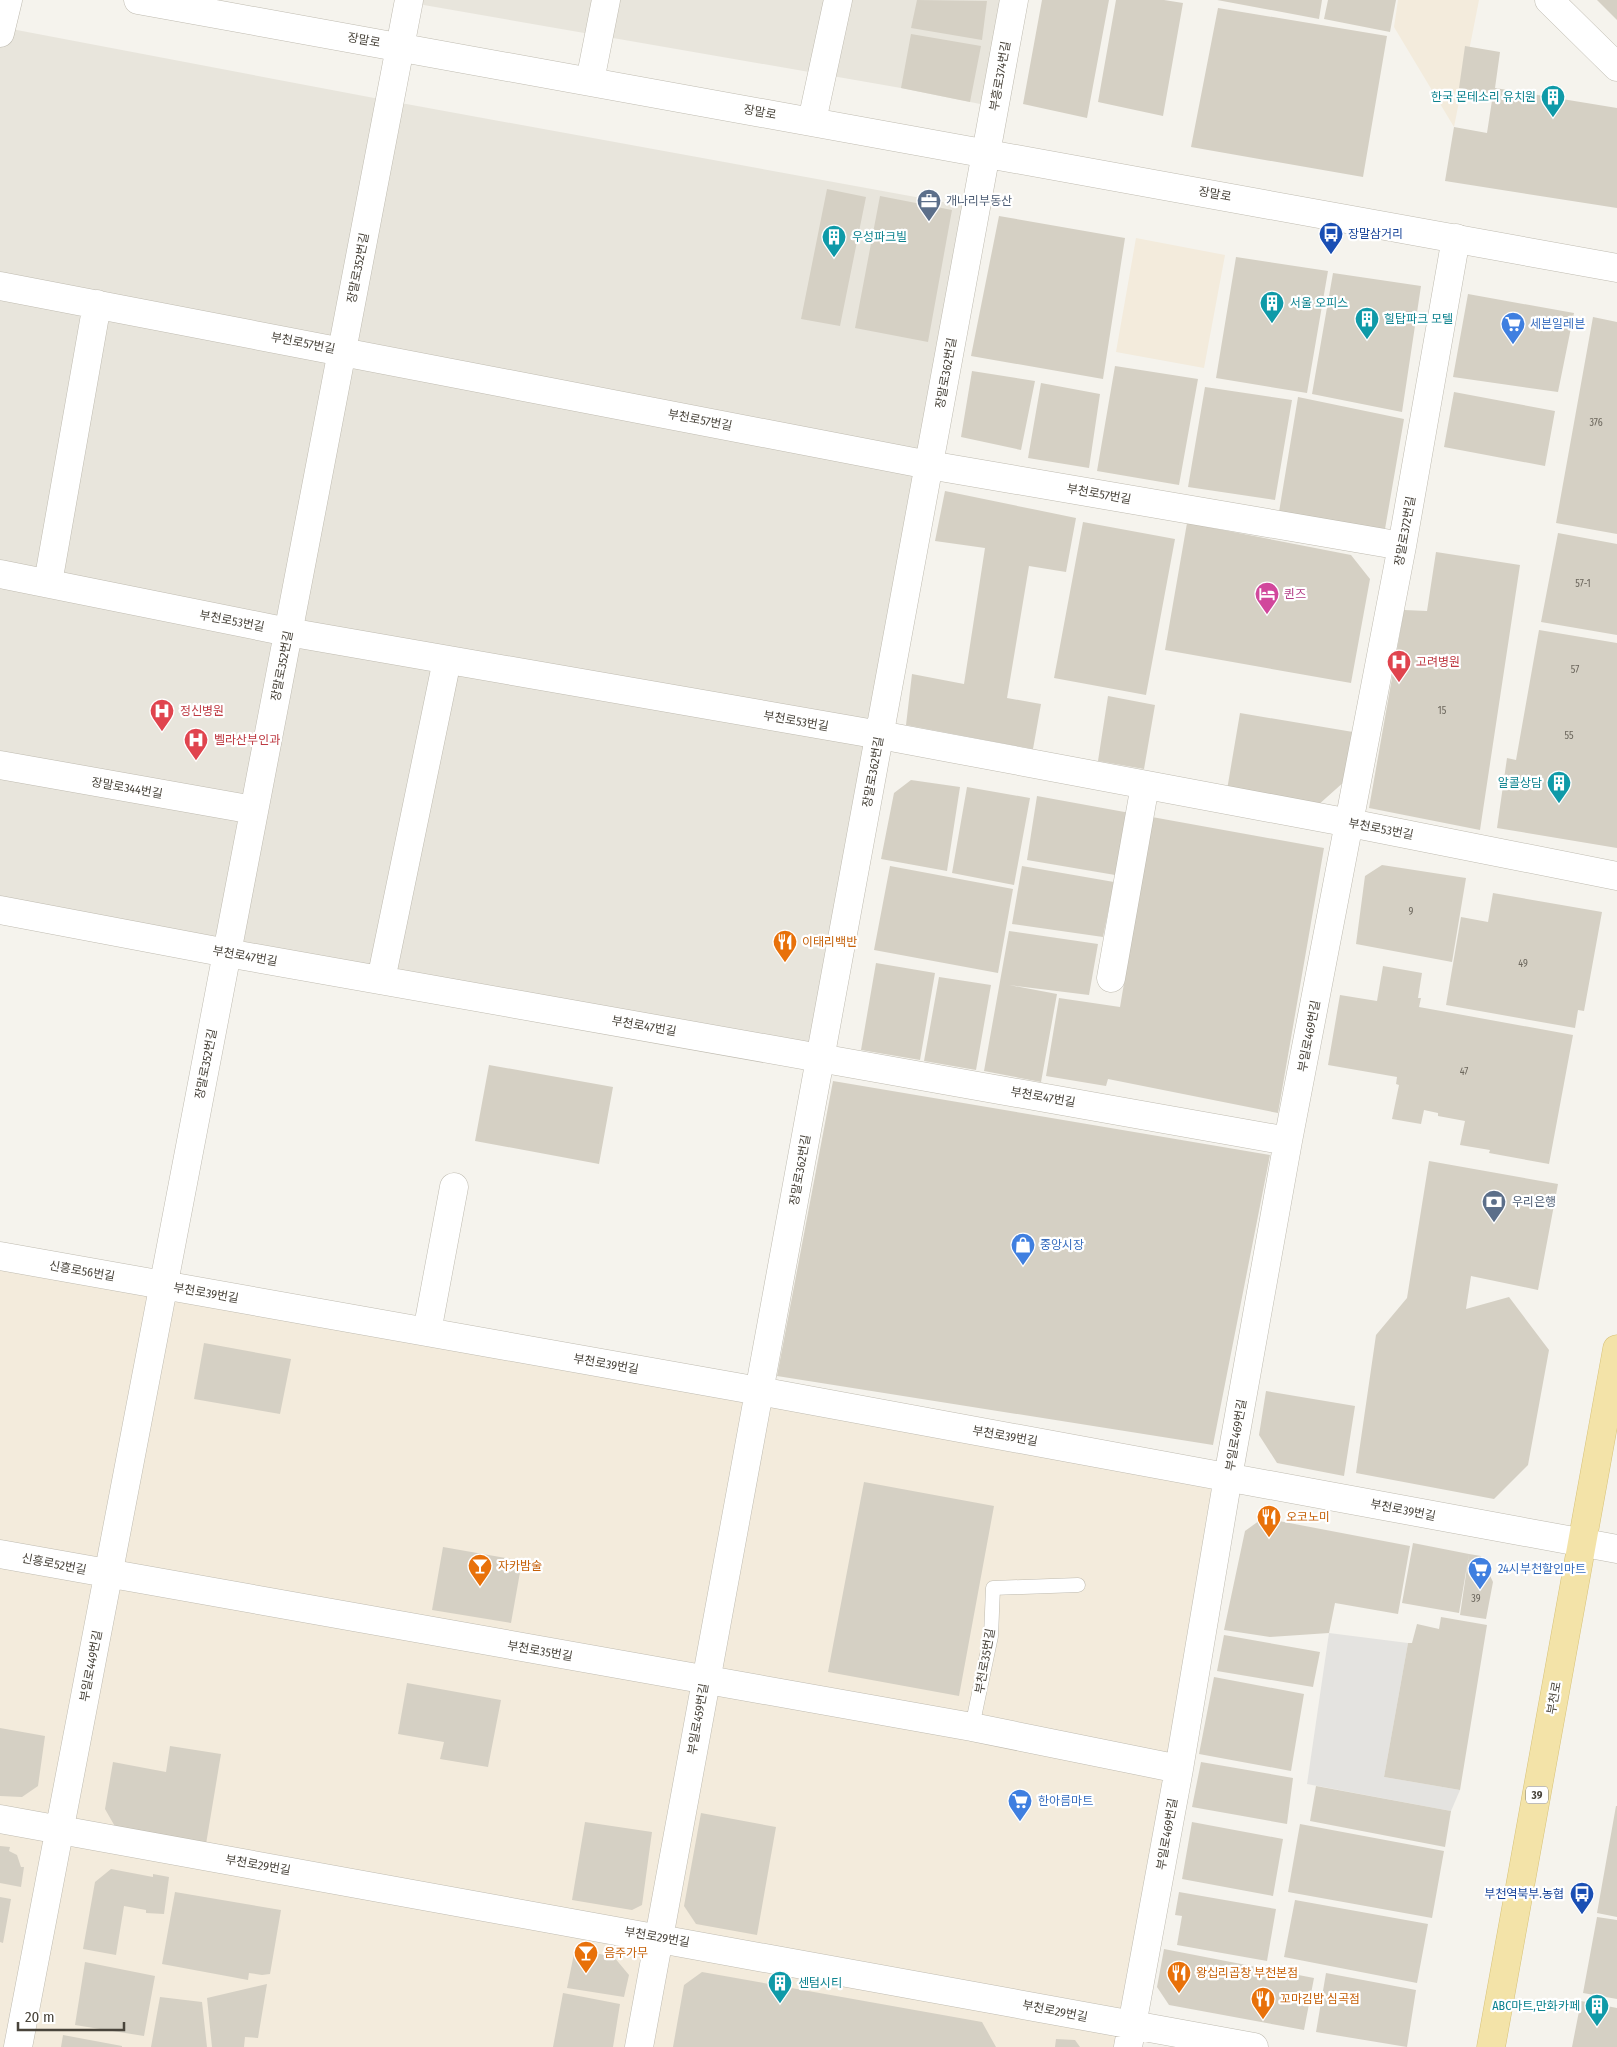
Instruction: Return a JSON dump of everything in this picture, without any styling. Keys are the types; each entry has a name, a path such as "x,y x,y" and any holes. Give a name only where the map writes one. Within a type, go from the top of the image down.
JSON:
{"main road":[{"name":"부천로","path":"1491,2047 1617,1349"}],"street":[{"path":"0,32 8,0"},
{"name":"장말로","path":"138,0 1617,268"},
{"name":"장말로352번길","path":"163,1285 409,0"},
{"path":"590,81 606,0"},
{"path":"812,121 838,0"},
{"name":"부흥로374번길","path":"986,153 1014,0"},
{"path":"1549,0 1617,67"},
{"name":"장말로362번길","path":"760,1391 986,153"},
{"name":"장말로372번길","path":"1350,823 1402,546 1456,238"},
{"name":"부천로57번길","path":"0,286 929,465 1402,546"},
{"path":"48,583 97,304"},
{"name":"부천로53번길","path":"0,574 288,632 880,735 1350,823 1617,876"},
{"path":"381,980 447,660"},
{"name":"장말로344번길","path":"0,765 254,810"},
{"path":"1111,978 1145,785"},
{"name":"부일로469번길","path":"1129,2036 1179,1769 1228,1477 1288,1140 1350,823"},
{"name":"부천로47번길","path":"0,910 227,953 1288,1140"},
{"path":"427,1332 454,1187"},
{"name":"신흥로56번길","path":"0,1256 163,1285"},
{"name":"부천로39번길","path":"163,1285 760,1391 1617,1549"},
{"name":"부일로449번길","path":"18,2047 163,1285"},
{"name":"부일로459번길","path":"639,2047 760,1391"},
{"name":"신흥로52번길","path":"0,1554 108,1574"},
{"name":"부천로35번길","path":"108,1574 972,1727 1179,1769"},
{"name":"부천로29번길","path":"0,1819 659,1938 1129,2036 1254,2047"}],"lane":[{"name":"부천로35번길","path":"972,1727 991,1636 994,1588 1078,1586"}],"shaded area":[{"path":"395,0 1014,0 995,107 901,88"},
{"path":"1398,0 1479,0 1454,127 1394,27"},
{"path":"1,27 390,101 976,208 821,1057 0,910"},
{"path":"1136,238 1225,255 1204,368 1116,352"},
{"path":"0,1256 1222,1480 1125,2047 0,2047"},
{"path":"1329,1633 1408,1643 1384,1777 1460,1790 1451,1811 1307,1784"}],"building":[{"path":"917,0 987,1 982,40 911,28"},
{"path":"1042,0 1109,0 1087,118 1023,104"},
{"path":"1116,0 1164,0 1183,3 1163,116 1098,102"},
{"path":"1217,0 1322,0 1319,19"},
{"path":"1328,0 1396,0 1390,32 1324,19"},
{"path":"1597,0 1617,0 1617,20"},
{"path":"1218,8 1387,36 1363,177 1191,147"},
{"path":"911,34 981,46 970,102 901,88"},
{"name":"한국 몬테소리 유치원","path":"1465,46 1500,52 1495,88 1617,108 1617,208 1445,181 1454,127 1487,133 1493,94 1459,88"},
{"name":"우성파크빌","path":"827,189 866,197 840,326 801,319"},
{"path":"880,196 952,210 928,342 855,328"},
{"path":"999,216 1125,238 1103,379 971,356"},
{"name":"서울 오피스","path":"1236,257 1328,271 1307,393 1216,378"},
{"name":"힐탑파크 모텔","path":"1333,273 1421,286 1402,412 1312,394"},
{"name":"세븐일레븐","path":"1468,294 1574,313 1558,392 1453,377"},
{"path":"1593,317 1617,322 1617,534 1556,523"},
{"path":"1115,366 1198,379 1179,485 1097,471"},
{"path":"972,371 1035,381 1021,450 961,437"},
{"path":"1041,383 1100,394 1089,468 1028,458"},
{"path":"1205,387 1292,400 1275,500 1188,487"},
{"path":"1454,392 1555,411 1545,466 1444,447"},
{"path":"1298,397 1404,419 1385,529 1279,512"},
{"path":"945,491 1076,518 1066,572 1029,566 1007,698 1041,704 1033,749 906,725 912,674 964,684 985,548 935,541"},
{"path":"1083,522 1175,539 1146,695 1054,678"},
{"name":"퀸즈","path":"1187,523 1351,555 1370,579 1351,683 1165,650"},
{"path":"1558,533 1617,544 1617,635 1541,622"},
{"path":"1436,552 1520,565 1480,830 1369,808 1404,610 1427,611"},
{"path":"1539,630 1617,643 1617,848 1497,828 1507,758 1516,760"},
{"path":"1108,696 1155,705 1144,769 1098,761"},
{"path":"1240,713 1353,732 1345,781 1317,806 1227,790"},
{"path":"911,780 960,787 947,871 881,859 894,793"},
{"path":"967,787 1030,798 1014,885 952,873"},
{"path":"1037,796 1130,813 1121,876 1027,860"},
{"path":"1152,817 1324,848 1278,1113 1108,1079 1106,1086 1046,1076 1059,998 1120,1007"},
{"path":"1382,865 1466,878 1452,962 1356,944 1365,876"},
{"path":"890,866 1013,889 998,973 874,950"},
{"path":"1022,866 1114,882 1103,937 1012,924"},
{"path":"1493,893 1602,912 1584,1011 1578,1010 1575,1028 1446,1005 1461,917 1488,922"},
{"path":"1009,931 1098,944 1089,995 1009,985 1057,994 1041,1082 984,1071"},
{"path":"876,963 935,973 920,1060 861,1050"},
{"path":"1383,966 1422,973 1418,998 1421,998 1419,1007 1573,1035 1549,1164 1489,1153 1490,1150 1460,1145 1465,1121 1438,1116 1438,1113 1424,1110 1421,1124 1392,1119 1399,1085 1396,1084 1397,1077 1328,1065 1340,995 1377,1001"},
{"path":"939,977 991,985 976,1070 924,1061"},
{"path":"489,1065 613,1087 599,1164 475,1141"},
{"name":"중앙시장","path":"833,1081 1270,1155 1213,1445 777,1376"},
{"path":"1429,1161 1558,1184 1538,1290 1471,1276 1466,1309 1509,1297 1549,1350 1528,1465 1494,1499 1356,1473 1376,1335 1407,1298"},
{"path":"204,1343 291,1359 280,1414 194,1399"},
{"path":"1266,1391 1355,1406 1344,1476 1277,1463 1259,1435"},
{"path":"864,1482 994,1506 959,1696 828,1672"},
{"path":"1263,1518 1410,1546 1398,1614 1335,1603 1329,1633 1270,1637 1224,1630 1245,1531"},
{"path":"1413,1543 1469,1554 1459,1613 1402,1603"},
{"path":"443,1547 522,1561 511,1623 432,1610"},
{"path":"1469,1554 1481,1556 1493,1582 1486,1619 1460,1615"},
{"path":"1441,1617 1487,1625 1460,1790 1384,1777 1408,1643 1412,1643 1417,1624 1439,1629"},
{"path":"1224,1635 1320,1652 1313,1687 1217,1671"},
{"path":"1214,1677 1304,1694 1291,1771 1199,1754"},
{"path":"407,1683 501,1700 488,1767 440,1759 444,1742 398,1734"},
{"path":"0,1728 45,1736 38,1786 22,1797 0,1796"},
{"path":"170,1746 221,1754 206,1844 117,1830 105,1809 113,1762 166,1772"},
{"path":"1201,1762 1293,1778 1287,1824 1192,1807"},
{"path":"1316,1786 1451,1811 1445,1847 1310,1821"},
{"path":"1617,1806 1617,1917 1597,1913"},
{"path":"701,1813 776,1827 757,1935 696,1924 684,1906"},
{"path":"585,1822 652,1832 642,1905 632,1910 572,1900"},
{"path":"1192,1822 1283,1839 1273,1896 1182,1879"},
{"path":"1300,1824 1444,1851 1432,1918 1288,1892"},
{"path":"0,1846 10,1847 9,1851 17,1855 21,1867 24,1867 21,1887 0,1883"},
{"path":"111,1869 153,1877 153,1874 169,1877 164,1914 146,1913 146,1910 124,1906 116,1955 83,1949 95,1882"},
{"path":"175,1892 281,1910 270,1974 249,1973 248,1980 162,1964"},
{"path":"1179,1892 1276,1909 1267,1961 1177,1945 1182,1916 1175,1915"},
{"path":"0,1897 11,1899 3,1943 0,1942"},
{"path":"1295,1900 1428,1924 1417,1983 1284,1957"},
{"path":"1597,1917 1617,1920 1617,1999 1583,1993"},
{"path":"575,1949 614,1957 629,1975 624,1997 567,1988"},
{"path":"1164,1949 1314,1978 1304,2030 1169,2005 1157,1987"},
{"path":"85,1962 155,1976 144,2036 75,2025"},
{"name":"센텀시티","path":"702,1972 982,2022 996,2047 673,2047 684,1985"},
{"path":"1326,1973 1416,1990 1407,2047 1316,2032"},
{"path":"267,1984 258,2038 245,2037 244,2047 212,2047 207,1998"},
{"path":"563,1993 620,2004 613,2047 553,2047"},
{"path":"160,1997 202,2002 207,2047 151,2047"},
{"name":"ABC마트,만화카페","path":"1581,2001 1617,2008 1617,2047 1572,2047"},
{"path":"63,2035 122,2046 122,2047 61,2047"},
{"path":"1056,2039 1075,2040 1080,2047 1055,2047"}],"place":[{"name":"한국 몬테소리 유치원","path":"1553,118"},
{"name":"개나리부동산","path":"929,222"},
{"name":"장말삼거리","path":"1331,255"},
{"name":"우성파크빌","path":"834,258"},
{"name":"서울 오피스","path":"1272,324"},
{"name":"힐탑파크 모텔","path":"1367,340"},
{"name":"세븐일레븐","path":"1513,345"},
{"name":"퀸즈","path":"1267,615"},
{"name":"고려병원","path":"1399,683"},
{"name":"정신병원","path":"162,732"},
{"name":"벨라산부인과","path":"196,761"},
{"name":"알콜상담","path":"1559,804"},
{"name":"이태리백반","path":"785,963"},
{"name":"우리은행","path":"1494,1223"},
{"name":"중앙시장","path":"1023,1266"},
{"name":"오코노미","path":"1269,1538"},
{"name":"자카밤술","path":"480,1587"},
{"name":"24시부천할인마트","path":"1480,1590"},
{"name":"한아름마트","path":"1020,1822"},
{"name":"부천역북부.농협","path":"1582,1915"},
{"name":"음주가무","path":"586,1974"},
{"name":"왕십리곱창 부천본점","path":"1179,1994"},
{"name":"센텀시티","path":"780,2004"},
{"name":"꼬마김밥 심곡점","path":"1263,2020"},
{"name":"ABC마트,만화카페","path":"1597,2027"}]}
